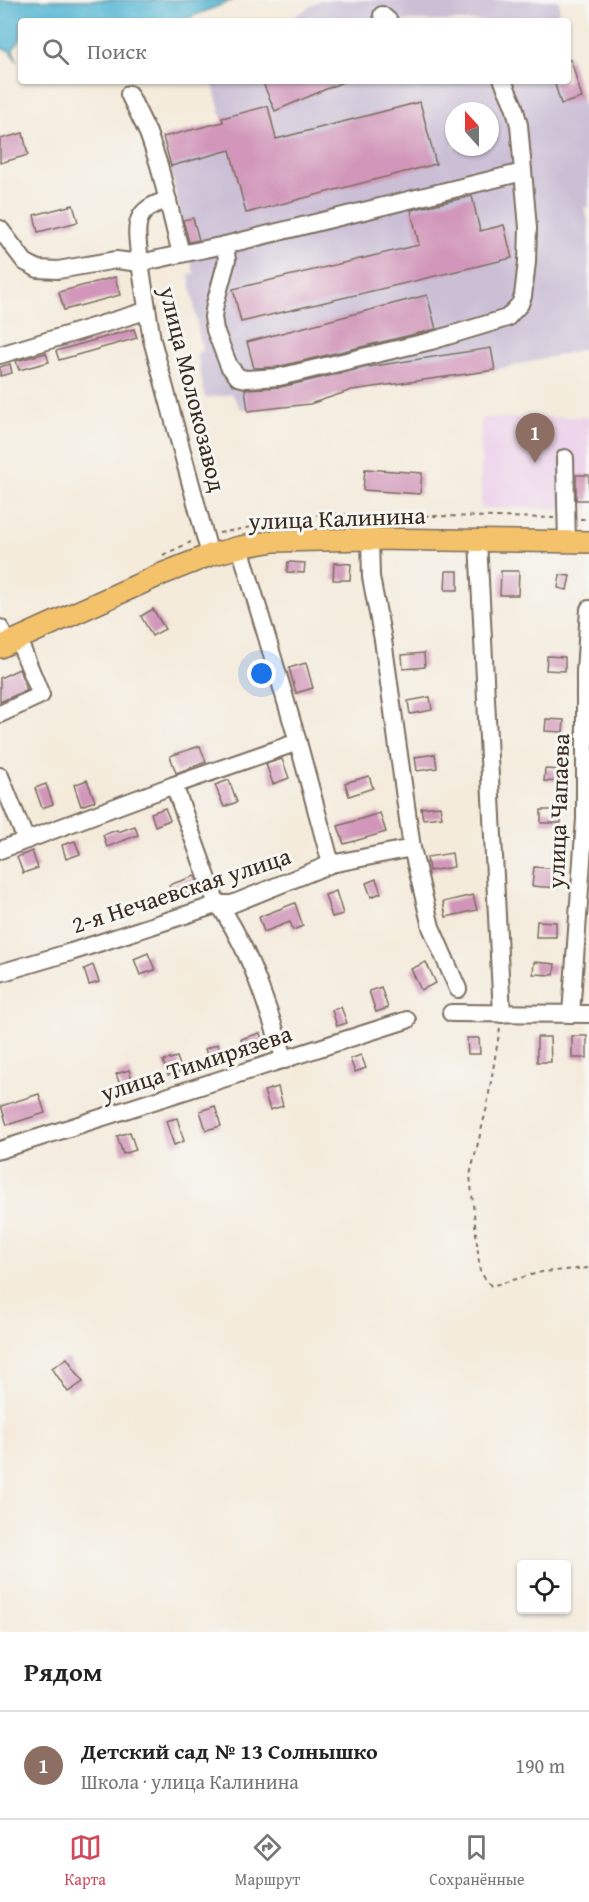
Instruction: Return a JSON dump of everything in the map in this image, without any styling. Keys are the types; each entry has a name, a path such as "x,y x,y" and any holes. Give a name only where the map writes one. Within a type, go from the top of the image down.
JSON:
{"main road":[{"name":"улица Калинина","path":"6,640 210,555 274,541 370,539 589,542"}],"street":[{"path":"225,245 227,260 213,317 215,330 229,366 238,376 256,380 279,377 431,341 507,318 520,304 523,296 528,228 519,125 504,84"},
{"name":"улица Молокозавод","path":"129,94 148,133 159,165 181,254 140,263 146,311 159,369 210,555"},
{"path":"181,254 523,172"},
{"path":"3,237 25,262 38,269 58,270 116,260 140,263 136,225 138,218 149,206 168,200"},
{"path":"0,355 146,311"},
{"path":"565,458 567,542"},
{"path":"370,539 371,577 412,848 431,927 458,989"},
{"path":"478,541 502,1014"},
{"path":"240,547 298,742 331,864"},
{"name":"улица Чапаева","path":"571,1014 585,819 585,672 589,609"},
{"path":"0,714 41,695 6,640"},
{"path":"0,850 174,785 298,742"},
{"path":"0,776 26,840"},
{"path":"174,785 216,899 245,952 259,985 285,1060"},
{"name":"2-я Нечаевская улица","path":"0,972 71,952 219,904 232,904 331,864 412,848"},
{"path":"451,1013 589,1014"},
{"name":"улица Тимирязева","path":"0,1150 407,1020"}],"path":[{"path":"502,1014 486,1111 470,1175 480,1272 491,1286 542,1272 589,1268"}],"shaded area":[{"path":"320,0 558,0 560,8 558,18 293,18"},
{"path":"571,61 589,133 589,206 584,208 589,224 589,348 495,370 352,390 310,404 248,411 247,408 241,409 232,394 205,398 197,353 202,351 189,275 194,274 163,137 223,122 213,84 571,84"},
{"path":"589,417 589,509 481,508 481,418"}],"water":[{"path":"0,0 233,0 188,18 18,18 18,43 13,49 17,61 10,51 0,48"}],"building":[{"path":"571,60 582,98 561,104 555,84 571,84"},
{"path":"263,84 338,84 275,111"},
{"path":"420,102 436,164 246,213 230,150 171,166 163,137 223,122 222,118 268,106 276,139"},
{"path":"23,133 28,155 0,163 0,139"},
{"path":"472,196 480,231 504,225 512,258 241,322 233,289 419,245 411,210"},
{"path":"73,205 78,222 38,232 34,215"},
{"path":"193,218 199,240 189,242 183,220"},
{"path":"115,277 120,295 64,310 59,292"},
{"path":"427,295 436,329 277,367 254,368 247,342"},
{"path":"134,329 137,338 59,360 56,351"},
{"path":"491,348 495,370 352,390 310,404 248,411 245,389 281,387 368,367"},
{"path":"46,353 49,362 19,370 16,361"},
{"path":"10,364 12,373 0,376 0,367"},
{"path":"365,469 422,473 420,494 363,490"},
{"path":"576,475 589,475 589,500 576,500"},
{"path":"288,562 305,563 304,573 287,572"},
{"path":"334,563 351,564 350,580 333,580"},
{"path":"446,571 458,571 458,590 445,590"},
{"path":"501,571 519,571 518,595 500,595"},
{"path":"560,575 570,576 567,590 558,588"},
{"path":"153,609 165,629 152,636 141,616"},
{"path":"424,653 425,667 403,669 402,655"},
{"path":"547,656 565,657 565,671 546,670"},
{"path":"306,663 313,688 296,693 289,668"},
{"path":"19,669 27,690 0,702 0,678"},
{"path":"430,697 432,710 410,714 408,701"},
{"path":"546,719 564,720 563,732 545,731"},
{"path":"200,746 206,762 176,773 170,756"},
{"path":"435,754 437,768 417,771 415,757"},
{"path":"282,759 289,778 273,784 266,764"},
{"path":"545,769 563,770 563,782 544,781"},
{"path":"369,776 373,788 349,796 345,783"},
{"path":"87,780 95,801 81,806 74,785"},
{"path":"229,780 237,802 224,807 215,785"},
{"path":"46,784 53,804 42,808 35,788"},
{"path":"440,806 442,817 423,819 421,808"},
{"path":"165,808 170,820 155,826 151,813"},
{"path":"541,810 561,810 561,823 541,823"},
{"path":"380,813 386,832 344,844 338,826"},
{"path":"135,826 138,835 107,847 103,835"},
{"path":"75,841 80,854 66,859 62,845"},
{"path":"32,851 38,868 23,873 17,857"},
{"path":"452,853 454,867 429,871 427,857"},
{"path":"534,867 559,869 557,888 532,886"},
{"path":"195,876 200,888 173,898 169,885"},
{"path":"376,879 381,893 371,897 366,883"},
{"path":"336,891 343,914 332,917 325,895"},
{"path":"473,895 477,910 446,917 443,902"},
{"path":"295,903 303,926 293,930 290,922 264,932 259,917"},
{"path":"537,921 556,922 556,937 536,937"},
{"path":"148,953 155,970 140,975 134,959"},
{"path":"426,962 436,983 421,990 411,969"},
{"path":"534,962 555,964 554,975 533,974"},
{"path":"93,965 99,982 89,985 84,969"},
{"path":"381,987 388,1008 376,1012 369,991"},
{"path":"341,1007 347,1023 337,1026 332,1010"},
{"path":"260,1033 264,1046 244,1051 241,1039"},
{"path":"572,1036 587,1036 587,1058 572,1058"},
{"path":"537,1037 550,1037 551,1062 537,1062"},
{"path":"467,1038 479,1038 480,1054 468,1054"},
{"path":"218,1044 223,1059 210,1064 205,1049"},
{"path":"361,1055 366,1068 355,1072 350,1059"},
{"path":"177,1057 182,1071 168,1075 163,1061"},
{"path":"129,1070 134,1086 122,1090 116,1074"},
{"path":"278,1087 283,1106 270,1110 264,1091"},
{"path":"39,1094 45,1113 7,1125 1,1106"},
{"path":"215,1106 221,1126 206,1130 200,1111"},
{"path":"177,1118 184,1141 174,1145 166,1121"},
{"path":"130,1132 136,1150 123,1154 117,1136"},
{"path":"67,1358 83,1382 68,1392 52,1368"}],"place":[{"name":"Детский сад № 13 Солнышко","path":"535,463"}]}
